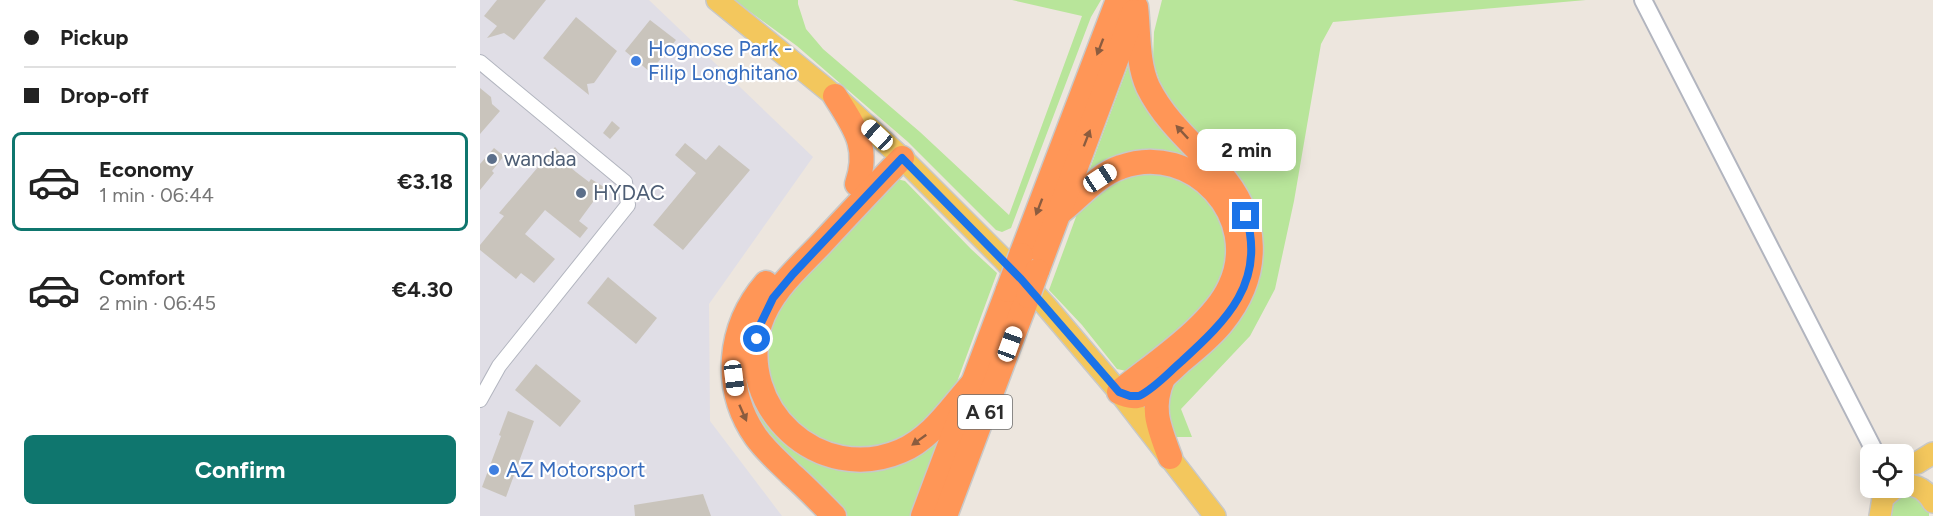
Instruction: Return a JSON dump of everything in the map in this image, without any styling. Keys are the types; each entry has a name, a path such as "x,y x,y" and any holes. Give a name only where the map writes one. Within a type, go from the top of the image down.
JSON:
{"highway":[{"path":"1119,392 1139,396 1211,335 1232,310 1248,278 1251,264 1251,240 1246,216 1232,189 1167,116 1148,87 1131,2"},
{"name":"A 61","path":"1029,263 1059,213 1131,2"},
{"name":"A 61","path":"945,516 1029,263 1131,2"},
{"path":"835,96 860,141 863,162 857,184"},
{"path":"834,516 766,450 757,438 735,391 733,361 738,331 758,293 882,157 902,158"},
{"path":"902,158 773,298 761,323 757,339 756,365 760,385 774,414 798,439 827,454 859,459 882,457 912,446 938,424 973,383"},
{"path":"1059,213 1110,172 1131,164 1156,162 1179,167 1206,182 1223,199 1234,226 1238,249 1237,263 1230,287 1219,305 1202,324 1119,392"},
{"name":"A 61","path":"923,516 973,383 1016,299"},
{"path":"1163,378 1156,400 1156,412 1170,457"}],"main road":[{"path":"717,0 835,96 902,158 1021,279 1119,392 1215,516"},
{"path":"1914,463 1933,453"},
{"path":"1919,491 1933,467"},
{"path":"1880,516 1883,498"}],"street":[{"path":"1644,0 1871,444"},
{"path":"480,62 625,182 628,205 499,366 480,400"}],"shaded area":[{"path":"480,0 649,0 813,157 709,304 710,421 782,516 480,516"}],"green space":[{"path":"734,0 798,0 806,29 823,49 920,132 1009,215 1082,16 1012,0 1101,0 1091,17 1011,228 1002,232 996,230 908,142 797,46"},
{"path":"1162,0 1586,0 1333,22 1321,44 1294,201 1275,289 1250,336 1181,409 1192,437 1176,437 1167,424 1163,389 1252,280 1182,119 1162,89 1153,61 1154,32"},
{"path":"1135,47 1174,129 1243,251 1184,163 1087,183 1089,171"},
{"path":"1137,167 1200,183 1233,244 1212,307 1131,372 1117,369 1082,325 1049,290 1080,206"},
{"path":"897,179 905,181 997,273 957,382 945,406 919,434 854,452 811,440 776,403 764,353 777,304"},
{"path":"789,267 750,365 823,460 942,430 910,516 840,516 803,477 743,402 737,351"},
{"path":"1914,495 1929,510 1929,516 1886,516 1886,505 1897,498 1914,498"}],"building":[{"path":"497,0 546,0 514,40 504,33 487,38 497,26 484,16"},
{"path":"576,17 617,51 594,83 587,84 589,95 543,58"},
{"path":"650,20 676,40 650,72 625,51"},
{"path":"480,88 491,97 492,104 500,111 480,134"},
{"path":"612,121 620,128 610,139 603,133"},
{"path":"685,143 706,160 719,145 750,170 683,250 653,225 696,173 675,155"},
{"path":"555,147 566,159 563,161 576,172 589,182 591,179 604,187 579,221 588,228 580,238 545,210 525,234 555,259 534,283 521,273 516,279 480,250 480,245 504,216 499,213"},
{"path":"494,148 504,156 480,190 480,164"},
{"path":"608,277 657,318 636,344 587,303"},
{"path":"536,364 581,401 560,427 515,390"},
{"path":"508,411 534,421 506,497 482,487"},
{"path":"703,494 711,516 635,516 634,505"}],"place":[{"name":"Hognose Park - Filip Longhitano","path":"636,61"},
{"name":"wandaa","path":"492,159"},
{"name":"HYDAC","path":"581,193"},
{"name":"AZ Motorsport","path":"494,470"}],"route":[{"path":"757,339 765,312 773,298 902,158 1002,258 1119,392 1134,397 1139,396 1211,335 1232,310 1244,289 1251,264 1251,240 1246,216"}]}
